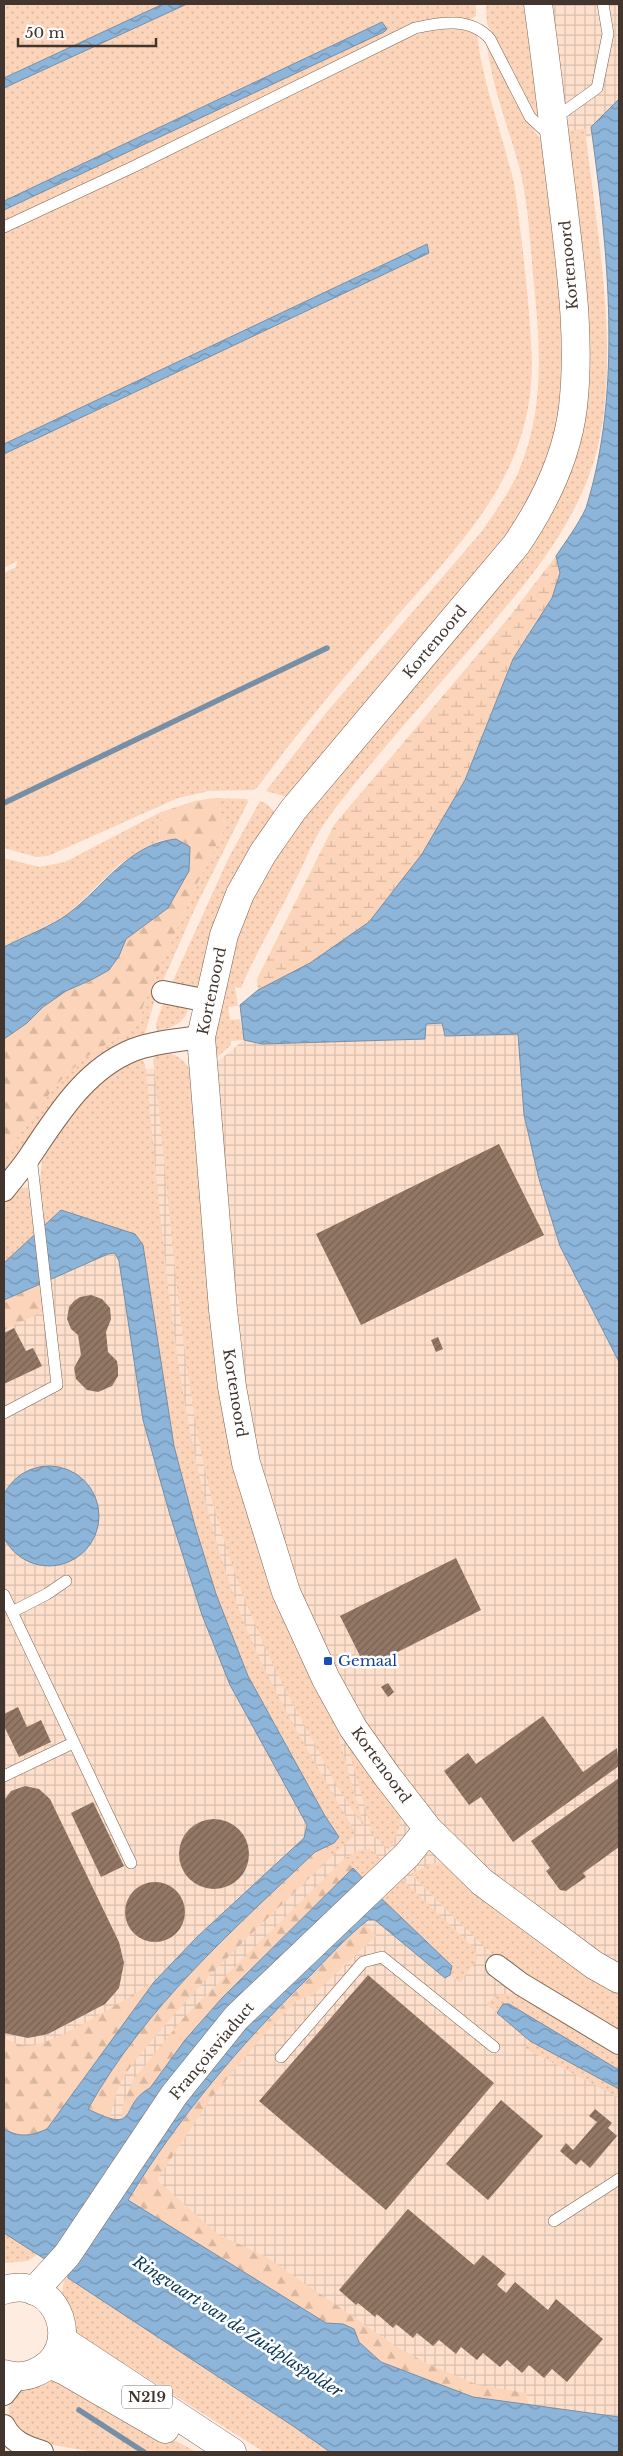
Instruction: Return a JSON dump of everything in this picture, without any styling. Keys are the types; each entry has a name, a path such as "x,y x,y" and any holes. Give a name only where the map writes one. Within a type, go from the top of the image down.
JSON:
{"street":[{"name":"Kortenoord","path":"538,4 571,266 576,367 573,408 565,444 553,480 538,513 516,545 293,810 263,853 240,894 224,935 201,1037 223,1310 232,1387 246,1463 286,1592 326,1678 353,1728 428,1829 482,1882 594,1965 619,1979"},
{"path":"163,992 208,1001"},
{"path":"4,1190 68,1101 91,1076 127,1053 148,1046 201,1037"},
{"name":"Françoisviaduct","path":"51,2280 174,2095 236,2018 407,1855 428,1829"},
{"path":"497,1966 521,1984 619,2043"},
{"path":"4,2290 51,2280 59,2314 62,2340 59,2349 48,2364 39,2371 8,2381"},
{"name":"N219","path":"62,2340 232,2452"},
{"name":"N219","path":"48,2364 65,2371 205,2452"},
{"path":"4,2426 12,2439 42,2452"},
{"path":"4,2451 8,2452"}],"lane":[{"path":"4,227 135,166 415,28 435,24 461,24 482,30 490,39 530,117 546,131 565,111 597,88 608,34 603,4"},
{"path":"4,1413 57,1385 31,1155"},
{"path":"12,1612 47,1594 66,1581"},
{"path":"4,1595 131,1862"},
{"path":"4,1776 74,1742"},
{"path":"281,2057 363,1962 382,1957 494,2047"},
{"path":"554,2221 619,2179"}],"shaded area":[{"path":"526,4 619,4 619,107 588,138 567,131"},
{"path":"442,1023 445,1036 518,1034 524,1115 539,1179 560,1246 619,1362 619,2437 443,2410 4,2134 4,1218 140,1069 212,1066 244,1040 262,1044 425,1039 426,1024"}],"green space":[{"path":"4,4 163,4 4,78"},
{"path":"187,4 476,4 476,16 469,20 449,18 4,222 4,210 387,29 382,22 4,201 4,88"},
{"path":"486,4 528,4 541,116 535,113 487,24"},
{"path":"436,28 461,29 477,35 488,88 515,190 529,315 531,386 524,426 511,462 493,496 472,528 374,642 289,745 257,788 254,790 209,791 178,798 48,856 36,857 4,848 4,573 16,567 17,561 4,568 4,454 429,253 426,244 4,444 4,231 409,37"},
{"path":"487,45 528,122 546,147 566,369 555,443 528,510 291,798 266,791 326,713 482,531 510,488 527,449 537,400 539,375 538,325 530,234 522,179 496,91"},
{"path":"585,129 600,248 607,332 607,373 604,413 597,450 588,478 577,504 563,529 531,576 382,751 323,825 241,988 235,987 238,1006 228,1007 230,1020 240,1019 244,1040 231,1041 231,1045 215,1059 212,1045 234,939 275,853 561,486 567,131"},
{"path":"556,556 560,573 552,598 513,659 465,780 422,854 369,922 310,963 258,990 257,979 334,825 506,621"},
{"path":"213,798 247,799 248,802 195,908 155,999 144,1037 4,1178 4,1155 56,1085 83,1059 133,1028 140,1021 143,1006 194,890 226,826"},
{"path":"213,798 226,826 194,890 143,1006 140,1021 133,1028 83,1059 56,1085 4,1155 4,1039 66,991 93,979 119,956 126,939 168,908 176,839 159,841 161,812 195,801"},
{"path":"260,801 267,804 276,813 198,994 171,985 229,857"},
{"path":"161,812 159,841 121,863 67,915 4,947 4,858 39,867 65,862"},
{"path":"165,998 188,1007 187,1013 177,1024 157,1032 156,1024"},
{"path":"166,1052 180,1058 191,1071 222,1391 341,1734 339,1739 364,1826 333,1778 273,1665 245,1601 212,1500 194,1415 180,1314 153,1060 156,1053"},
{"path":"141,1057 145,1065 168,1289 178,1364 208,1513 230,1584 257,1653 291,1721 354,1830 354,1836 333,1855 325,1847 334,1843 339,1836 325,1816 248,1676 216,1594 195,1526 174,1446 147,1265 61,1211 46,1225 40,1183 42,1159 48,1142 98,1082"},
{"path":"19,1187 28,1188 34,1236 4,1263 4,1201"},
{"path":"41,1283 44,1311 4,1330 4,1300"},
{"path":"346,1740 401,1814 400,1826 389,1850 369,1831 371,1828"},
{"path":"325,1847 333,1855 202,1983 137,2058 119,2088 113,2104 110,2121 88,2109 136,2037 191,1972 315,1852"},
{"path":"370,1849 474,1948 477,1959 460,1983 450,1975 452,1966 381,1898 344,1859 359,1850"},
{"path":"344,1859 353,1868 222,1998 185,2040 150,2088 142,2092 122,2120 122,2108 133,2080 185,2016"},
{"path":"434,1863 446,1864 619,1991 619,2034 502,1963 411,1874"},
{"path":"360,1926 369,1928 376,1936 314,1994 296,2001 261,2038 211,2098 157,2180 219,2235 265,2256 397,2347 430,2365 478,2385 526,2393 528,2405 473,2397 381,2362 359,2342 353,2329 343,2324 326,2323 128,2200 152,2161 230,2059"},
{"path":"154,1982 47,2129 36,2133 20,2135 4,2129 4,2038 26,2046 37,2045 90,2020"},
{"path":"516,1993 619,2054 619,2070 498,2009 497,2013 486,2004 498,1995"},
{"path":"530,2041 619,2089 619,2098 525,2048"},
{"path":"4,2233 38,2254 28,2261 4,2263"},
{"path":"69,2275 69,2279 330,2452 264,2452 74,2332 66,2312 62,2292 65,2278 67,2279"},
{"path":"51,2376 122,2411 196,2452 93,2452 26,2440 10,2417 10,2400 28,2384"}],"water":[{"path":"163,4 187,4 4,88 4,78"},
{"path":"382,22 387,29 384,32 4,210 4,201"},
{"path":"619,99 619,1362 560,1246 539,1179 524,1115 518,1034 445,1036 442,1023 426,1024 425,1039 262,1044 244,1040 240,1005 258,990 310,963 369,922 422,854 465,780 513,659 552,598 560,573 556,556 576,527 586,508 598,463 605,416 609,319 607,270 591,127"},
{"path":"427,244 429,253 4,454 4,444"},
{"path":"176,839 190,847 189,871 168,908 126,939 119,956 109,970 66,991 4,1039 4,947 68,914 118,868 144,849"},
{"name":"Ringvaart van de Zuidplaspolder","path":"61,1210 135,1234 143,1245 174,1446 195,1526 216,1594 248,1676 325,1816 339,1837 334,1843 315,1852 192,1972 136,2037 88,2109 116,2120 122,2119 127,2115 134,2102 150,2088 185,2040 222,1998 353,1868 381,1898 452,1966 450,1975 445,1978 375,1920 368,1920 337,1948 234,2057 168,2140 128,2200 326,2323 343,2324 354,2329 359,2342 381,2362 473,2397 619,2417 619,2452 330,2452 68,2278 68,2274 4,2233 4,2129 15,2134 26,2135 47,2129 154,1982 197,1937 304,1838 307,1825 230,1685 202,1615 170,1515 143,1420 119,1261 115,1253 108,1254 4,1300 4,1263"},
{"path":"49,1466 59,1467 77,1474 91,1488 98,1506 98,1526 91,1544 77,1558 59,1565 49,1566 39,1565 21,1558 7,1544 0,1526 -1,1516 0,1506 7,1488 21,1474 39,1467"},
{"path":"503,2004 509,2004 619,2070 619,2089 530,2041 497,2013"}],"building":[{"path":"499,1144 544,1235 361,1325 316,1234"},
{"path":"91,1295 102,1299 110,1308 111,1319 106,1332 108,1352 117,1361 118,1368 118,1376 112,1386 98,1392 87,1390 76,1379 74,1368 81,1355 78,1335 71,1329 67,1319 69,1307 74,1301 80,1297"},
{"path":"14,1328 26,1351 33,1348 42,1366 4,1384 4,1333"},
{"path":"438,1337 443,1349 436,1352 431,1340"},
{"path":"456,1558 481,1610 366,1668 340,1616"},
{"path":"388,1683 394,1692 388,1697 381,1687"},
{"path":"18,1707 27,1727 41,1720 51,1742 19,1757 4,1726 4,1714"},
{"path":"543,1716 583,1772 617,1748 619,1766 513,1842 481,1797 469,1805 444,1771 468,1753 476,1764"},
{"path":"619,1778 619,1847 583,1873 586,1877 566,1891 560,1890 546,1871 550,1868 531,1841"},
{"path":"25,1786 39,1789 50,1799 119,1942 124,1963 119,1988 105,2004 48,2034 28,2038 4,2033 4,1800 11,1791"},
{"path":"93,1802 124,1866 101,1877 71,1813"},
{"path":"214,1819 233,1825 243,1835 249,1854 243,1873 233,1883 214,1889 195,1883 185,1873 179,1854 185,1835 195,1825"},
{"path":"155,1882 171,1887 176,1891 180,1896 185,1912 180,1928 176,1933 171,1937 155,1942 139,1937 134,1933 130,1928 125,1912 130,1896 134,1891 139,1887"},
{"path":"368,1975 494,2083 386,2210 259,2101"},
{"path":"501,2100 543,2136 488,2200 446,2164"},
{"path":"595,2109 612,2123 608,2128 617,2136 590,2168 581,2160 576,2165 560,2151 566,2143 573,2150 597,2122 589,2116"},
{"path":"408,2209 474,2265 483,2255 506,2274 497,2285 506,2293 515,2282 548,2310 556,2299 603,2339 567,2382 552,2369 544,2378 529,2365 522,2373 507,2360 500,2367 483,2353 477,2360 461,2347 456,2354 439,2340 433,2346 417,2333 413,2338 396,2324 393,2328 377,2314 375,2317 358,2303 356,2305 339,2290"}],"waterway":[{"path":"4,803 327,648"},
{"path":"79,2410 144,2452"}],"place":[{"name":"Gemaal","path":"328,1661"}]}
